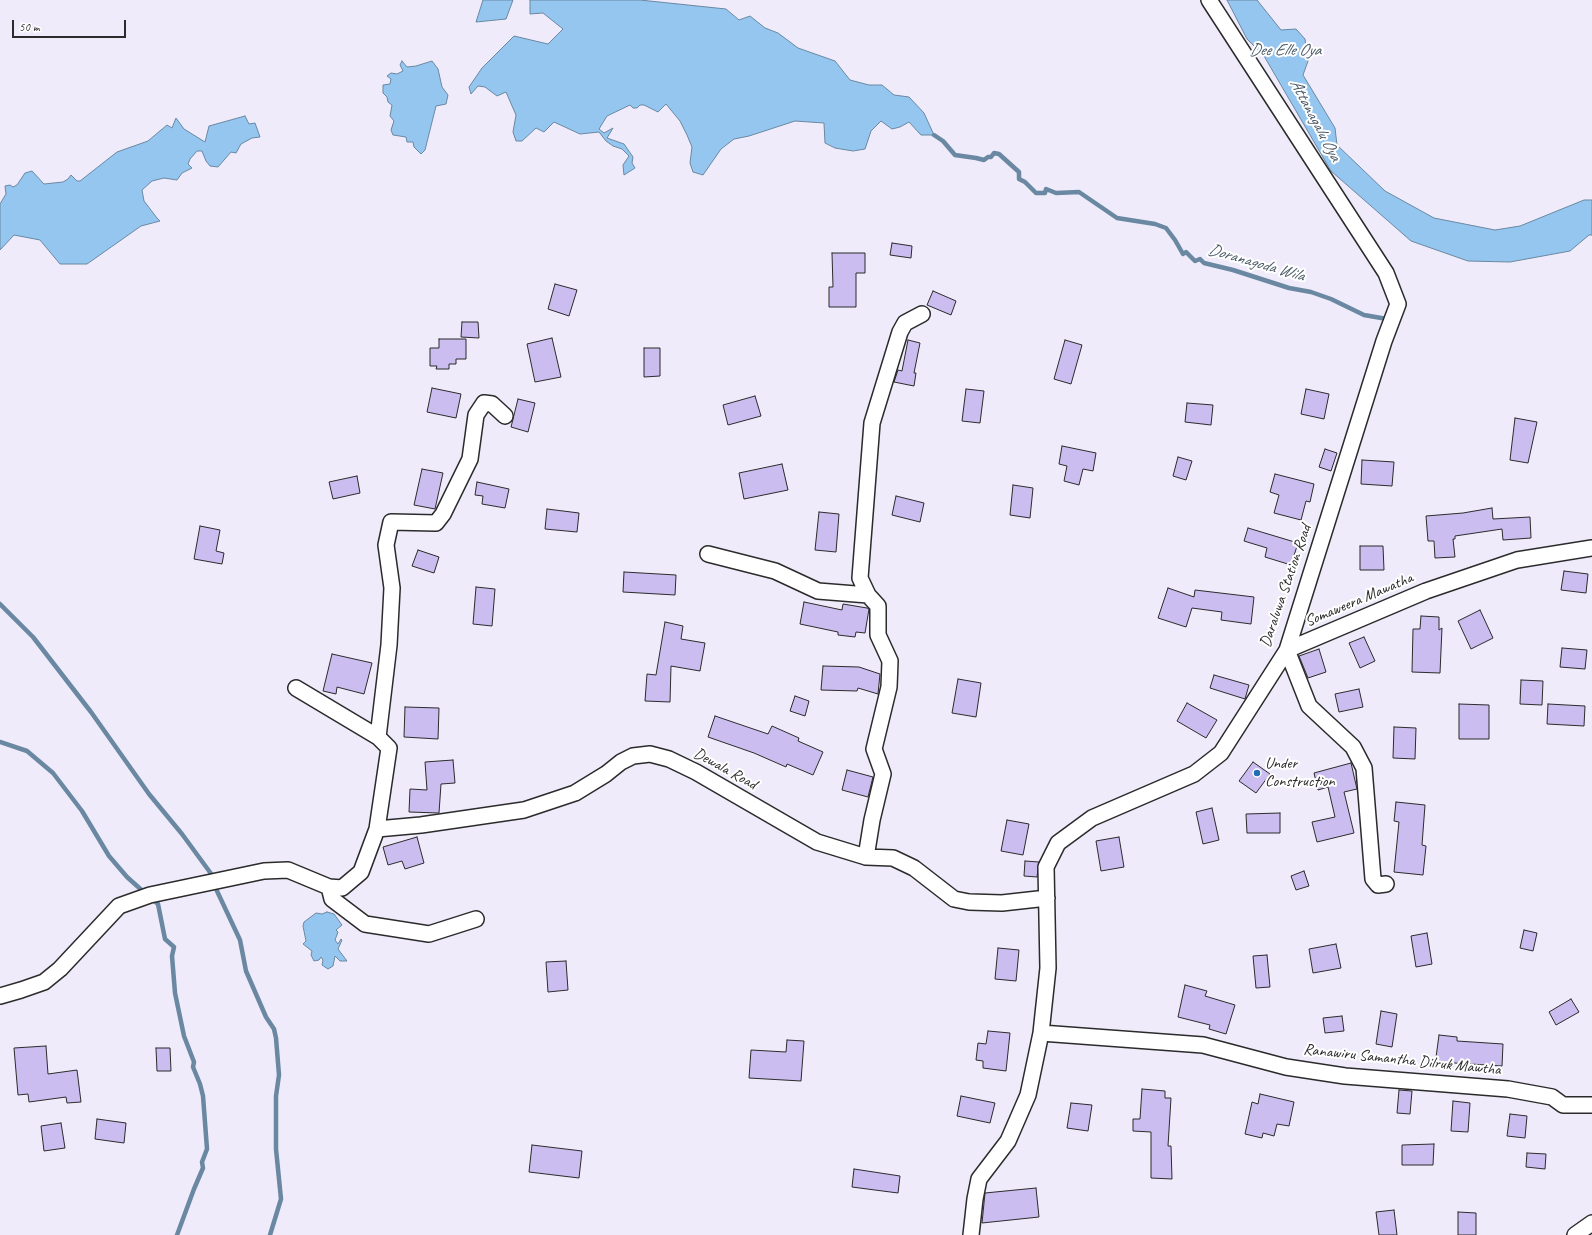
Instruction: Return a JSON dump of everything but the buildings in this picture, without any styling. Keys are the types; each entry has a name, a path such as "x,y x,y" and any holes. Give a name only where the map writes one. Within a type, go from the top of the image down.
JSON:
{"street":[{"name":"Daraluwa Station Road","path":"971,1235 975,1199 980,1179 1008,1141 1028,1095 1041,1033 1048,968 1046,867 1058,843 1092,818 1194,774 1221,753 1287,650 1384,341 1398,304 1386,273 1210,0"},
{"path":"866,857 872,820 883,774 874,749 889,688 890,661 878,635 878,606 868,594 860,578 872,423 900,332 905,323 922,314"},
{"path":"378,737 389,645 392,588 386,545 391,522 436,523 470,459 476,415 484,403 492,404 505,416"},
{"name":"Somaweera Mawatha","path":"1287,650 1426,591 1517,560 1592,548"},
{"path":"708,554 775,571 818,591 868,594"},
{"path":"1287,650 1309,706 1353,747 1364,768 1373,879 1378,885 1386,884"},
{"path":"0,996 44,982 60,969 119,906 150,894 264,871 288,870 329,887 342,888 361,872 377,829 389,748 378,737 296,688"},
{"name":"Dewala Road","path":"377,829 421,825 524,810 582,790 621,762 633,756 650,754 669,759 696,772 817,842 866,857 893,858 914,868 954,899 969,902 1002,903 1046,898"},
{"path":"329,887 332,899 365,924 429,934 476,919"},
{"name":"Ranawiru Samantha Dilruk Mawtha","path":"1041,1033 1202,1045 1286,1067 1345,1076 1508,1089 1552,1097 1563,1105 1592,1105"},
{"path":"1575,1235 1592,1223"}],"water":[{"path":"483,0 513,0 506,19 476,22"},
{"path":"530,0 640,0 726,9 739,20 750,16 765,28 778,33 798,48 835,61 850,80 869,85 882,85 894,95 909,97 924,113 934,135 921,135 909,122 892,129 881,121 871,131 865,149 853,151 835,148 825,143 824,123 795,121 749,136 734,139 721,149 703,175 693,172 690,163 692,147 680,121 666,104 658,112 644,105 633,108 630,105 607,116 599,129 604,133 613,128 607,138 624,144 633,157 632,163 635,168 624,175 623,165 629,156 622,149 613,146 606,141 599,132 580,134 554,122 544,132 536,128 522,141 516,141 513,132 516,115 506,92 497,96 485,87 478,86 471,94 469,87 482,68 514,36 548,44 563,29 543,13 530,14"},
{"name":"Dee Elle Oya","path":"1227,0 1257,0 1281,30 1296,29 1305,39 1308,61 1303,75 1335,128 1337,145 1385,191 1434,218 1495,230 1520,226 1584,200 1592,200 1592,235 1589,235 1570,251 1510,262 1468,261 1411,241 1331,171 1264,56 1247,39"},
{"path":"402,61 407,67 432,61 438,69 442,87 448,95 446,104 436,106 425,150 421,154 414,147 413,142 407,142 406,137 393,135 391,130 394,121 390,116 392,105 388,102 387,97 383,93 383,85 390,84 391,79 387,76 391,73 397,74 403,71 400,65"},
{"path":"245,116 249,124 255,123 260,137 252,138 241,144 236,153 231,152 218,167 210,166 202,151 197,151 190,159 188,164 192,168 182,173 177,180 164,178 152,181 142,190 144,201 160,221 141,226 87,264 60,264 40,240 14,235 0,250 0,204 6,194 5,186 10,185 13,187 17,185 25,173 32,171 44,184 63,182 71,175 77,181 80,181 117,152 148,141 167,125 172,128 176,118 184,129 205,142 209,126"},
{"path":"327,912 334,914 342,925 336,930 338,932 335,940 338,944 341,939 342,940 338,949 347,961 340,961 335,956 333,966 328,969 322,965 323,960 321,957 319,960 314,961 311,955 312,951 303,944 306,941 303,926 304,922 316,913 322,914"}],"waterway":[{"name":"Doranagoda Wila","path":"934,135 943,141 955,155 984,160 991,157 994,153 999,154 1019,172 1019,179 1025,182 1036,193 1045,193 1046,189 1056,193 1079,192 1117,218 1155,224 1166,228 1183,254 1186,252 1195,261 1200,259 1204,263 1233,270 1289,288 1311,292 1331,299 1364,315 1387,319"},
{"path":"0,604 33,637 91,712 149,794 182,834 212,875 217,891 240,940 246,971 266,1017 274,1029 276,1038 279,1075 276,1096 276,1149 281,1199 270,1235"},
{"path":"0,742 27,751 53,773 82,811 109,856 127,877 146,894"},
{"path":"152,899 158,904 165,939 174,947 172,956 175,993 184,1036 194,1062 193,1067 203,1096 207,1149 202,1162 203,1168 177,1235"}],"place":[{"name":"Under Construction","path":"1257,773"}],"water label":[{"name":"Attanagalu Oya","path":"1315,120"}]}
